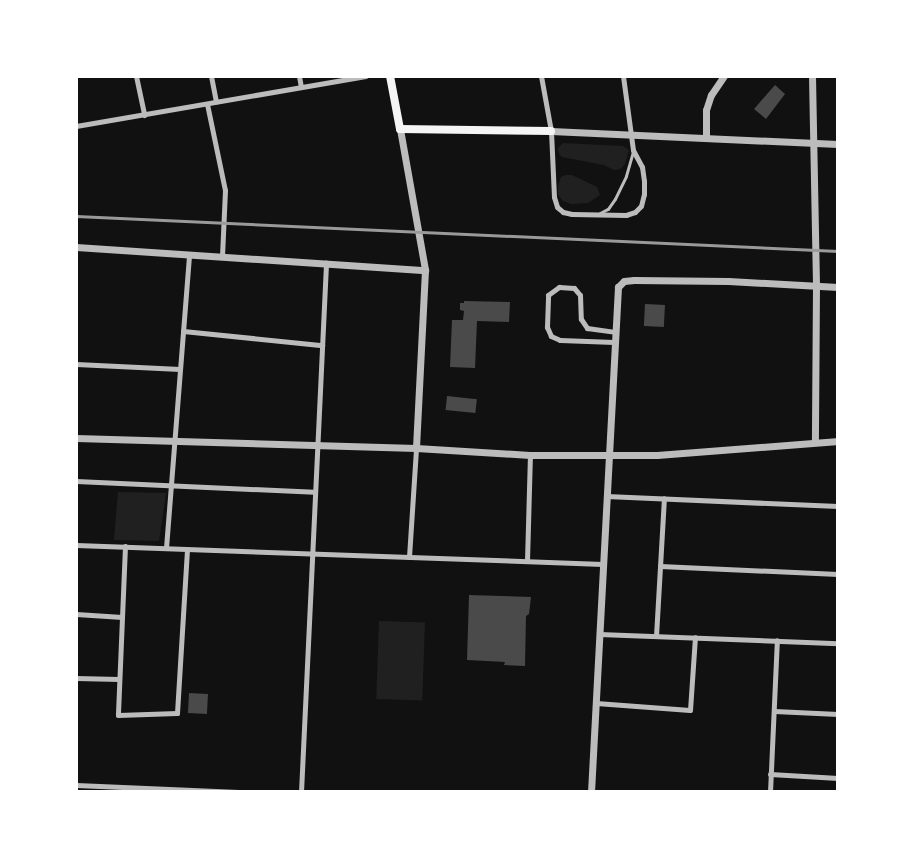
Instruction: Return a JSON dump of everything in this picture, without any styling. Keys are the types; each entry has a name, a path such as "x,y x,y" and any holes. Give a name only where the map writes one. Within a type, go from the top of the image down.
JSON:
{"main road":[{"path":"390,76 400,129 551,132"}],"street":[{"path":"136,76 144,115"},
{"path":"211,76 216,102"},
{"path":"299,76 301,88"},
{"path":"76,126 366,76"},
{"path":"542,76 551,132 554,197 557,207 563,212 572,214 626,215 635,212 641,206 644,194 644,181 642,166 633,150 623,76"},
{"path":"706,138 706,110 711,95 724,76"},
{"path":"812,76 815,143 815,441"},
{"path":"207,104 225,190 222,256"},
{"path":"400,129 425,270 409,557"},
{"path":"551,132 838,144"},
{"path":"76,247 425,270"},
{"path":"166,548 189,254"},
{"path":"301,792 326,263"},
{"path":"591,792 618,287 624,281 634,280 728,281 838,287"},
{"path":"614,342 560,340 551,336 546,327 548,295 559,287 574,288 580,295 582,319 587,328 615,332"},
{"path":"183,331 322,345"},
{"path":"76,364 180,369"},
{"path":"76,438 416,448 530,455 657,455 815,441 838,441"},
{"path":"527,561 530,455"},
{"path":"76,481 314,492"},
{"path":"606,496 838,506"},
{"path":"656,636 664,498"},
{"path":"76,545 603,564"},
{"path":"125,546 118,715 177,713 187,549"},
{"path":"660,566 838,574"},
{"path":"76,614 122,617"},
{"path":"599,634 838,643"},
{"path":"596,703 690,710 696,637"},
{"path":"770,792 777,640"},
{"path":"76,678 119,679"},
{"path":"774,711 838,714"},
{"path":"770,774 838,778"},
{"path":"76,785 152,790 239,792"}],"lane":[{"path":"599,214 608,209 615,199 626,176 633,150"}],"shaded area":[{"path":"563,143 623,146 629,150 625,164 621,169 614,170 604,165 562,157 559,154 558,148"},
{"path":"572,175 597,187 600,195 588,203 571,204 563,201 558,195 558,186 561,177"},
{"path":"118,492 166,493 159,541 114,540"},
{"path":"379,621 425,623 422,701 376,699"}],"building":[{"path":"775,85 785,94 766,119 754,109"},
{"path":"464,301 510,302 509,322 477,321 475,368 450,367 452,320 463,320 464,311 460,310 460,303 464,303"},
{"path":"645,304 665,305 664,327 644,326"},
{"path":"447,396 477,399 475,413 446,410"},
{"path":"469,595 531,597 529,614 526,616 525,666 504,665 505,662 467,660"},
{"path":"189,693 208,694 207,714 188,713"}],"railway":[{"path":"76,216 838,251"}]}
